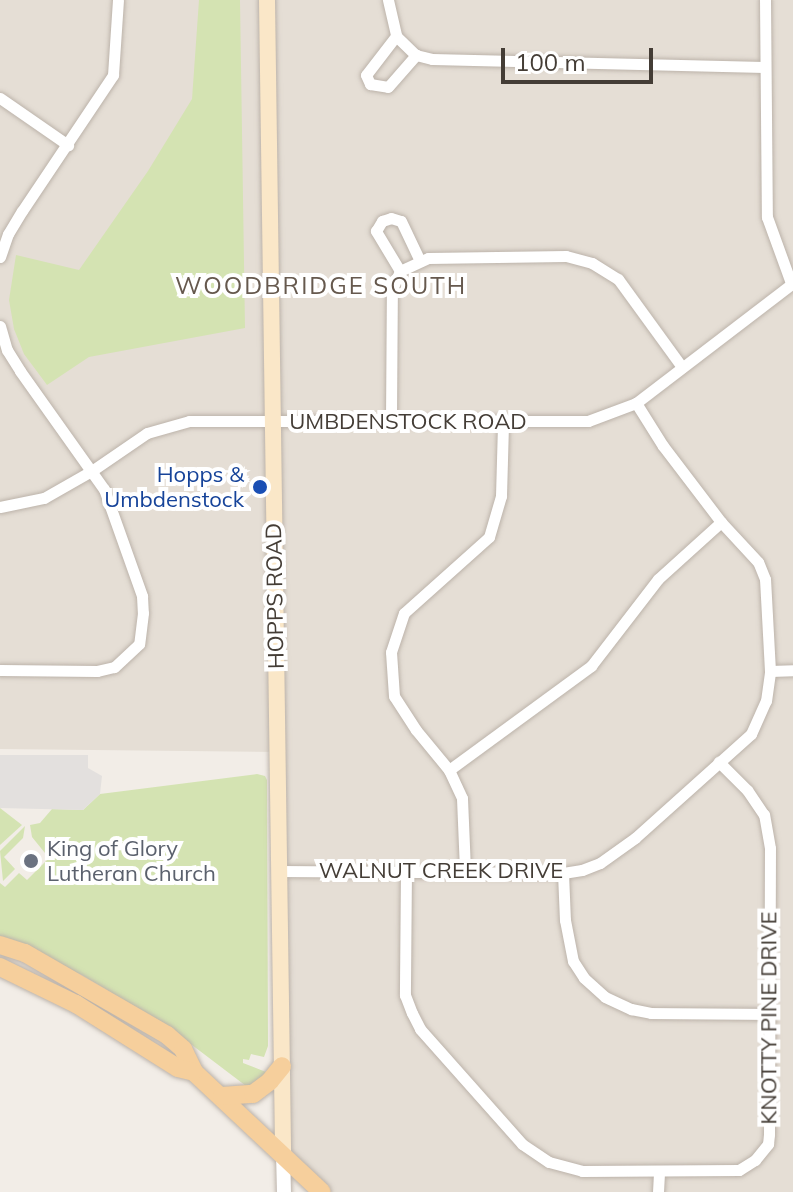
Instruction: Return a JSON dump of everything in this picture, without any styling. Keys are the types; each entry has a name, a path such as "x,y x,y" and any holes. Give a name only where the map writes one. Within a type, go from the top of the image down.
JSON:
{"main road":[{"name":"HOPPS ROAD","path":"267,0 283,1152"},
{"path":"0,945 25,953 167,1035 183,1049 194,1072 283,1152 322,1192"},
{"path":"0,967 76,1004 178,1068 194,1072"},
{"path":"222,1096 253,1094 270,1081 282,1066"}],"street":[{"path":"0,257 8,234 113,75 118,0"},
{"path":"388,0 396,36 416,55 432,59 764,67"},
{"path":"765,0 767,217 792,283"},
{"path":"396,36 366,75 370,84 388,87 416,55"},
{"path":"0,98 68,145"},
{"path":"400,271 376,231 382,221 391,218 401,221 420,261"},
{"path":"391,419 392,289 400,271 428,258 566,256 592,263 618,279 682,367"},
{"name":"UMBDENSTOCK ROAD","path":"0,507 44,498 93,470 147,433 170,425 209,420 588,421 636,403 792,283"},
{"path":"0,326 7,350 93,470 113,510 142,596 143,632 139,644 125,661 97,671 0,670"},
{"name":"WALNUT CREEK DRIVE","path":"279,871 563,873 600,863 635,838 751,734 760,719 770,671 765,579 758,562 721,522 663,446 636,403"},
{"path":"465,870 462,798 449,770 416,730 394,696 391,652 404,613 489,537 501,496 503,423"},
{"path":"449,770 591,666 658,579 721,522"},
{"path":"770,671 793,670"},
{"name":"KNOTTY PINE DRIVE","path":"406,870 405,995 420,1029 522,1144 549,1162 582,1171 739,1170 755,1160 768,1144 768,831 764,815 747,790 719,762"},
{"path":"563,873 568,944 573,961 596,991 613,1002 651,1013 769,1014"},
{"name":"HOPPS ROAD","path":"283,1152 284,1192"},
{"path":"658,1192 659,1171"}],"shaded area":[{"path":"0,0 260,0 275,752 0,749"},
{"path":"270,0 793,0 793,1192 331,1192 289,1148"},
{"path":"0,755 88,755 88,768 102,776 100,794 83,810 0,808"}],"green space":[{"path":"199,0 240,0 245,328 89,357 47,385 24,354 14,329 9,300 16,255 79,270 148,171 192,99"},
{"path":"257,774 265,776 267,780 268,1046 264,1057 251,1054 249,1060 243,1059 243,1063 266,1072 266,1081 250,1089 167,1026 82,975 0,939 0,883 5,887 19,873 27,880 49,858 32,837 30,825 40,823 52,809 83,810 100,794"},
{"path":"0,808 22,825 0,845"},
{"path":"25,826 23,838 4,857 15,869 3,881 0,851"}],"place":[{"name":"Hopps & Umbdenstock","path":"260,487"},
{"name":"King of Glory Lutheran Church","path":"31,861"}],"district":[{"name":"WOODBRIDGE SOUTH","path":"321,286"}]}
